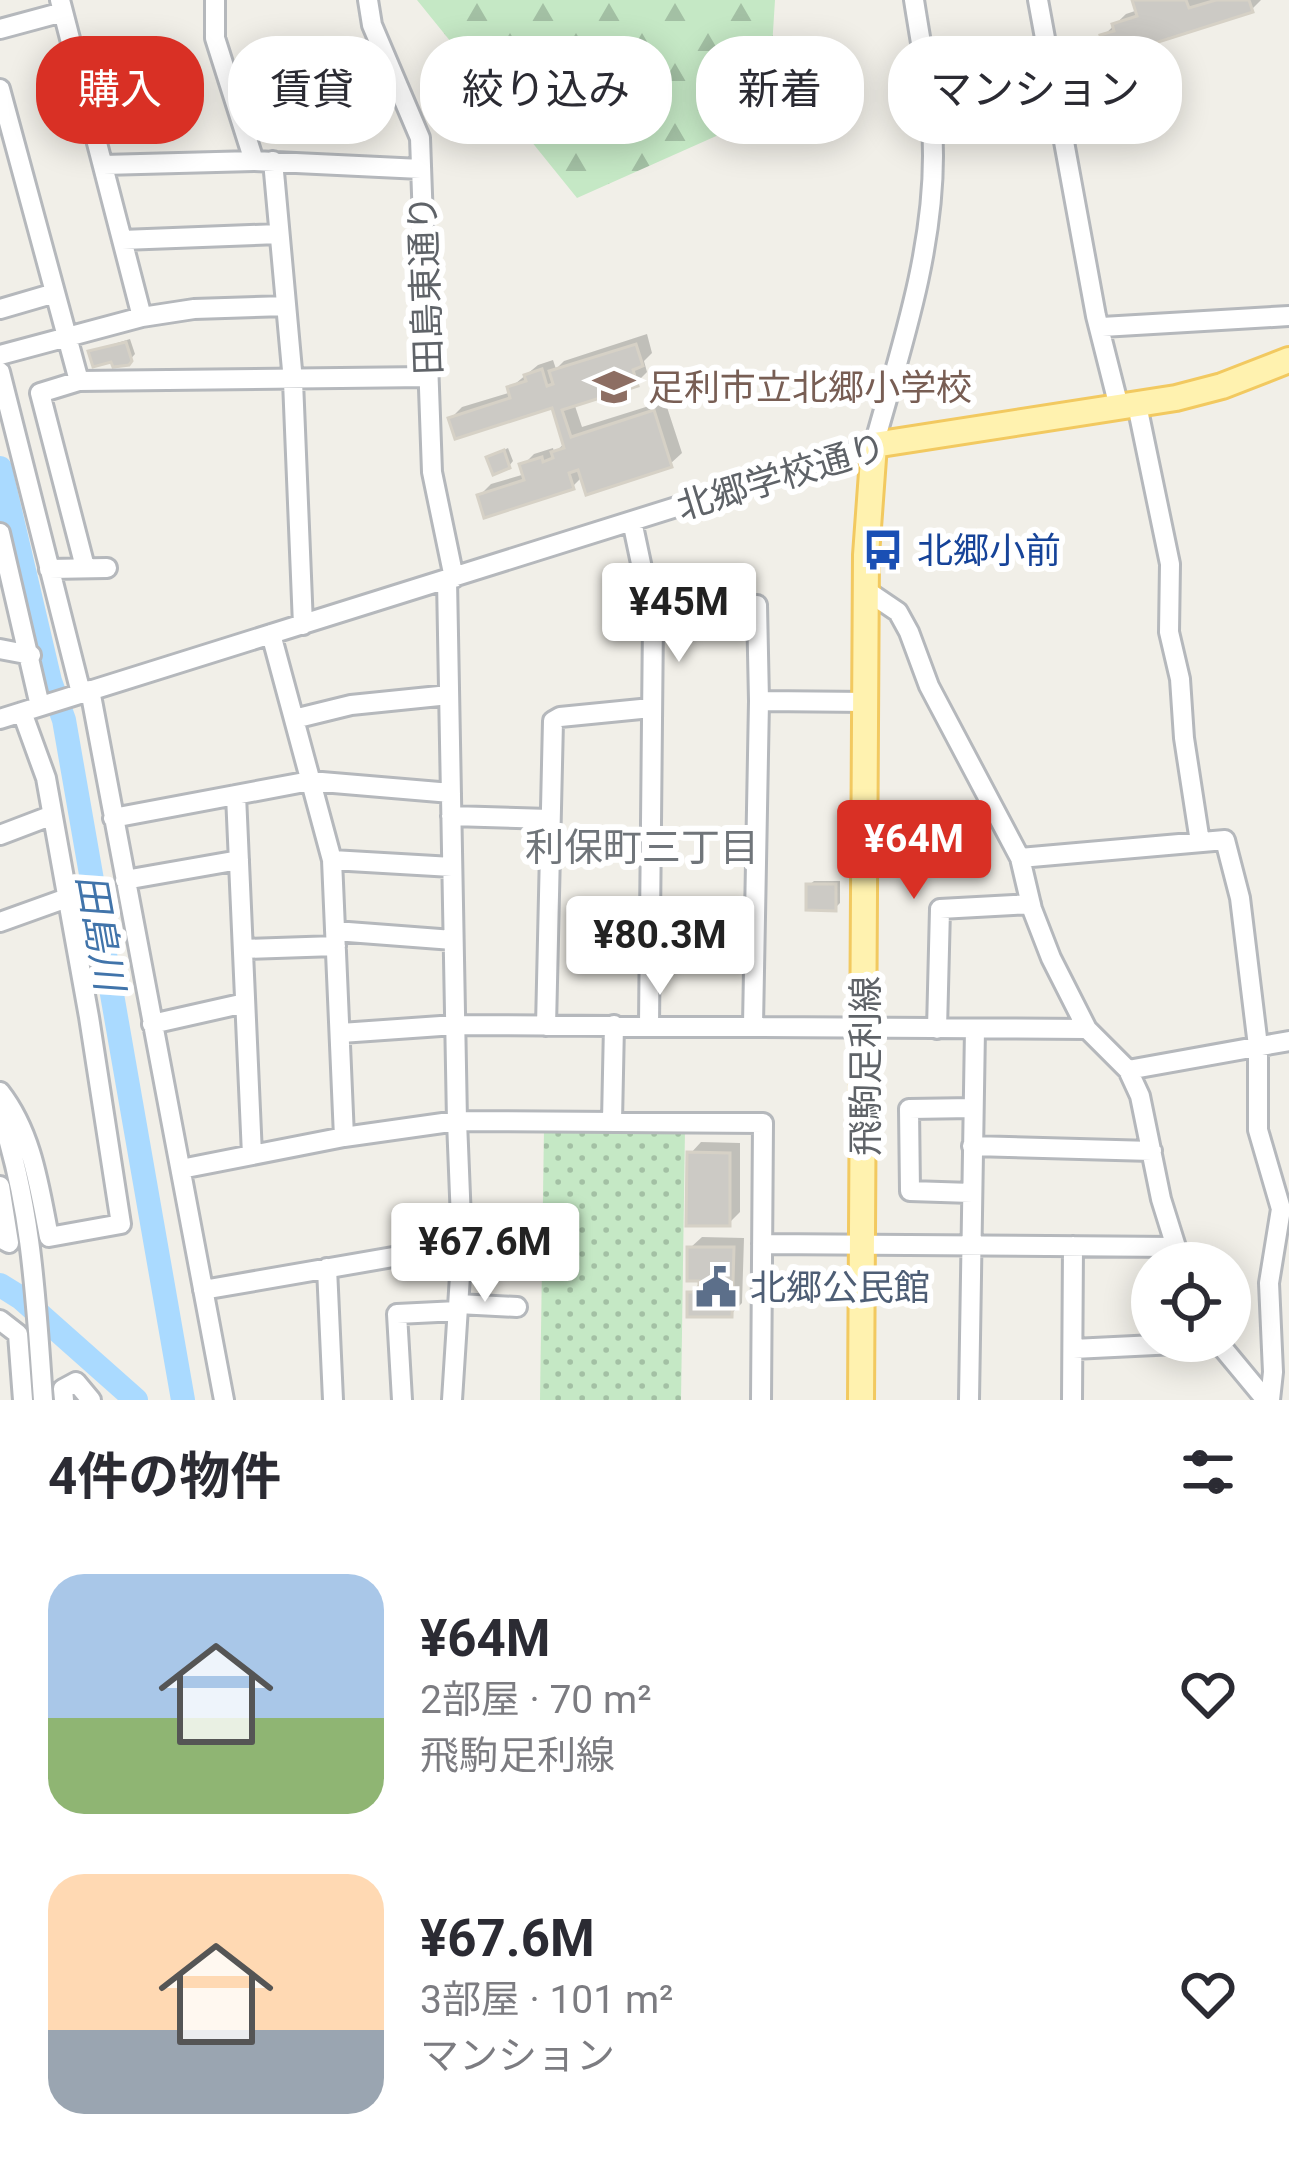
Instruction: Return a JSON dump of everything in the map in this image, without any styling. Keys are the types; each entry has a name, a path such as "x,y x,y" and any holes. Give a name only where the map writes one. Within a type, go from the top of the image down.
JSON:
{"main road":[{"name":"北郷学校通り","path":"874,445 1128,406 1222,386 1289,360"},
{"name":"飛駒足利線","path":"861,1400 867,592 874,445"}],"street":[{"path":"215,0 215,38 264,161 279,234 293,381 303,625"},
{"name":"田島東通り","path":"368,0 372,25 420,138 432,472 451,579 454,1025 462,1208 452,1400"},
{"path":"914,0 920,36"},
{"path":"1038,0 1044,36"},
{"path":"0,29 61,6 142,317"},
{"path":"0,89 79,382"},
{"path":"874,445 924,256 932,144"},
{"path":"1064,144 1096,316 1128,406 1170,564 1169,632 1180,680 1200,842"},
{"path":"103,165 264,161 421,169"},
{"path":"122,240 279,234"},
{"path":"0,309 56,293"},
{"path":"0,355 142,317 194,309 286,306"},
{"path":"1102,328 1289,316"},
{"path":"0,372 113,818 224,1400"},
{"path":"85,567 40,393 79,382 427,376"},
{"name":"北郷学校通り","path":"36,708 874,445"},
{"path":"632,521 653,620 649,1025"},
{"path":"0,533 31,656 50,816 121,1224 49,1237 26,1135 0,1092"},
{"path":"50,569 107,568"},
{"path":"867,592 898,612 929,686 1020,858 1051,958 1087,1029 1127,1070 1140,1096 1175,1242"},
{"path":"653,620 758,605 753,1025"},
{"path":"272,634 332,860 344,1137"},
{"path":"0,649 31,656"},
{"path":"294,719 351,705 449,694"},
{"path":"759,701 868,702"},
{"path":"0,718 36,708"},
{"path":"546,1026 553,722 560,717 651,708"},
{"path":"113,818 310,781 451,794"},
{"path":"236,795 252,1155"},
{"path":"0,835 50,816"},
{"path":"452,817 549,819"},
{"path":"1020,858 1225,840 1240,898 1258,1046 1258,1130 1281,1209 1269,1283 1273,1372 1268,1400"},
{"path":"125,880 239,860"},
{"path":"332,860 452,866"},
{"path":"0,922 67,898"},
{"path":"937,1029 940,908 1031,904"},
{"path":"243,949 335,938 453,940"},
{"path":"152,1024 245,1004"},
{"path":"341,1033 454,1025 1087,1029"},
{"path":"612,1120 614,1025"},
{"path":"969,1400 975,1029"},
{"path":"1127,1070 1289,1041"},
{"path":"971,1192 910,1191 909,1109 973,1108"},
{"path":"0,1113 22,1190 43,1400"},
{"path":"181,1169 457,1121 764,1123 761,1400"},
{"path":"973,1146 1152,1151"},
{"path":"0,1186 9,1244 0,1238"},
{"path":"762,1244 1073,1246 1131,1251"},
{"path":"203,1290 462,1245"},
{"path":"1072,1400 1073,1246"},
{"path":"327,1268 332,1400"},
{"path":"402,1400 397,1314 517,1307"},
{"path":"0,1320 18,1334 23,1400"},
{"path":"1073,1349 1131,1346"},
{"path":"1235,1362 1268,1400"},
{"path":"64,1400 63,1389 76,1382 91,1400"}],"green space":[{"path":"417,0 775,0 773,36 696,36 698,144 577,198 533,144 672,144 672,36 446,36"},
{"path":"544,1128 685,1129 681,1400 540,1400"}],"building":[{"path":"1132,0 1186,0 1189,8 1216,0 1249,0 1253,12 1177,36 1100,36 1114,31 1112,24 1137,16"},
{"path":"126,342 129,365 113,367 111,362 93,367 88,351"},
{"path":"636,344 643,366 633,370 638,386 562,410 571,437 654,410 672,467 586,495 578,470 569,473 574,489 484,518 477,495 524,480 519,464 542,457 543,462 553,458 551,452 564,448 552,408 455,439 448,418 510,398 507,387 526,381 524,375 542,369 547,386 553,384 549,371"},
{"path":"504,450 510,468 493,475 486,457"},
{"path":"806,884 836,884 836,911 806,910"},
{"path":"687,1152 730,1153 730,1226 686,1226"},
{"name":"北郷公民館","path":"687,1247 734,1247 732,1317 687,1317 687,1292 699,1292 699,1281 687,1281"}],"waterway":[{"name":"田島川","path":"0,468 50,681 64,720 183,1400"},
{"path":"0,1285 21,1298 136,1400"}],"place":[{"name":"足利市立北郷小学校","path":"614,387"},
{"name":"北郷小前","path":"883,550"},
{"name":"北郷公民館","path":"716,1287"}],"district":[{"name":"利保町三丁目","path":"642,847"}]}
